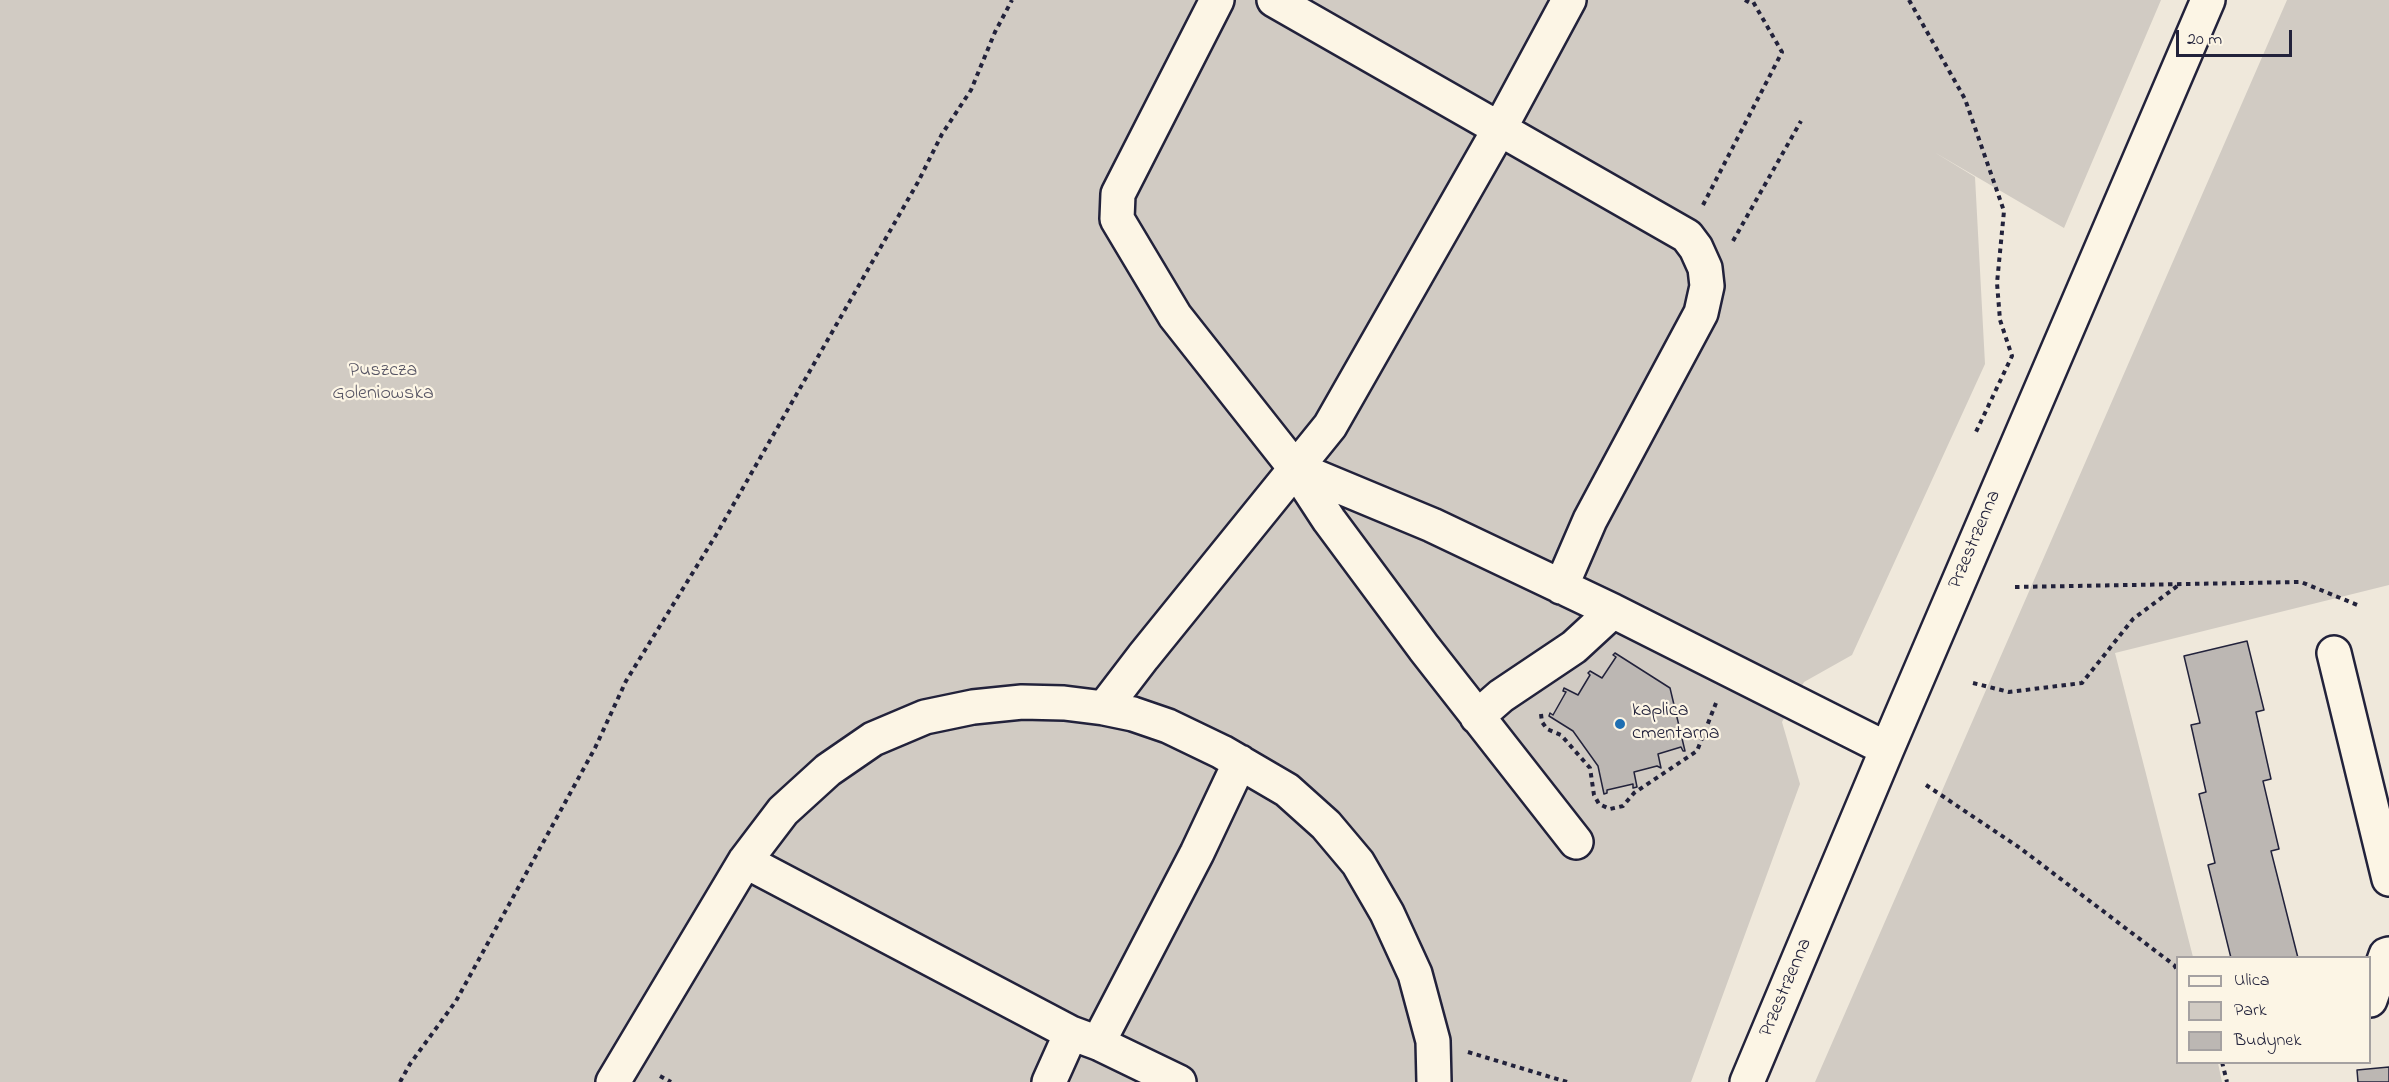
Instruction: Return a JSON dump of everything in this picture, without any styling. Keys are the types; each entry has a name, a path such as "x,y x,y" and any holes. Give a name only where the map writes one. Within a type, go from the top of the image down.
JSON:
{"street":[{"path":"1217,0 1118,194 1117,219 1175,316 1295,468 1329,520 1576,842"},
{"path":"1274,0 1687,236 1696,248 1705,268 1707,286 1701,313 1590,520 1561,587"},
{"path":"1104,708 1330,426 1500,128 1569,0"},
{"name":"Przestrzenna","path":"1747,1082 2208,0"},
{"path":"1295,468 1432,525 1613,611 1887,749"},
{"path":"1478,717 1521,682 1574,647 1613,611"},
{"path":"2334,653 2389,879"},
{"path":"613,1082 745,861 783,811 828,770 873,739 925,717 973,707 1022,702 1064,703 1104,708 1133,714 1168,726 1240,762 1287,790 1326,825 1358,863 1387,912 1415,974 1433,1041 1434,1082"},
{"path":"1049,1082 1084,1038 1197,853 1240,762"},
{"path":"745,861 1084,1038 1179,1082"},
{"path":"2371,997 2386,955 2389,954"}],"path":[{"path":"400,1082 410,1064 456,1001 595,748 626,681 716,535 918,182 942,134 970,90 994,32 1012,0"},
{"path":"1687,236 1782,52 1752,2 1745,0"},
{"path":"1909,0 1965,99 2004,211 1997,283 2000,320 2012,356 1975,434"},
{"path":"1707,286 1801,122"},
{"path":"2015,587 2301,582 2361,606"},
{"path":"1973,683 2009,692 2082,683 2133,619 2182,583"},
{"path":"1542,708 1542,722 1547,729 1561,735 1580,754 1590,768 1594,795 1599,804 1610,809 1623,806 1634,793 1697,751 1717,699"},
{"path":"1926,785 2020,848 2176,968"},
{"path":"1433,1041 1567,1082"},
{"path":"2222,1064 2227,1082"}],"green space":[{"name":"Puszcza Goleniowska","path":"0,0 2161,0 2064,228 1934,152 1975,177 1985,364 1852,655 1804,682 1782,722 1800,784 1691,1082 0,1082"},
{"path":"2287,0 2389,0 2389,585 2115,653 2193,956 2176,956 2176,1064 2218,1064 2222,1082 1815,1082"}],"building":[{"path":"2247,641 2264,710 2256,712 2271,779 2263,781 2279,849 2271,851 2297,956 2231,956 2208,865 2215,863 2199,794 2206,792 2191,725 2200,723 2184,656"},
{"name":"kaplica cmentarna","path":"1615,653 1670,688 1685,751 1681,747 1658,754 1661,768 1657,766 1634,772 1637,787 1633,788 1633,784 1607,790 1604,794 1598,766 1573,731 1549,716 1550,713 1553,715 1566,692 1563,691 1564,688 1578,695 1590,675 1588,673 1590,671 1602,678 1616,657 1613,655"},
{"path":"2389,1067 2389,1082 2358,1082 2357,1070"}],"place":[{"name":"kaplica cmentarna","path":"1620,724"}]}
